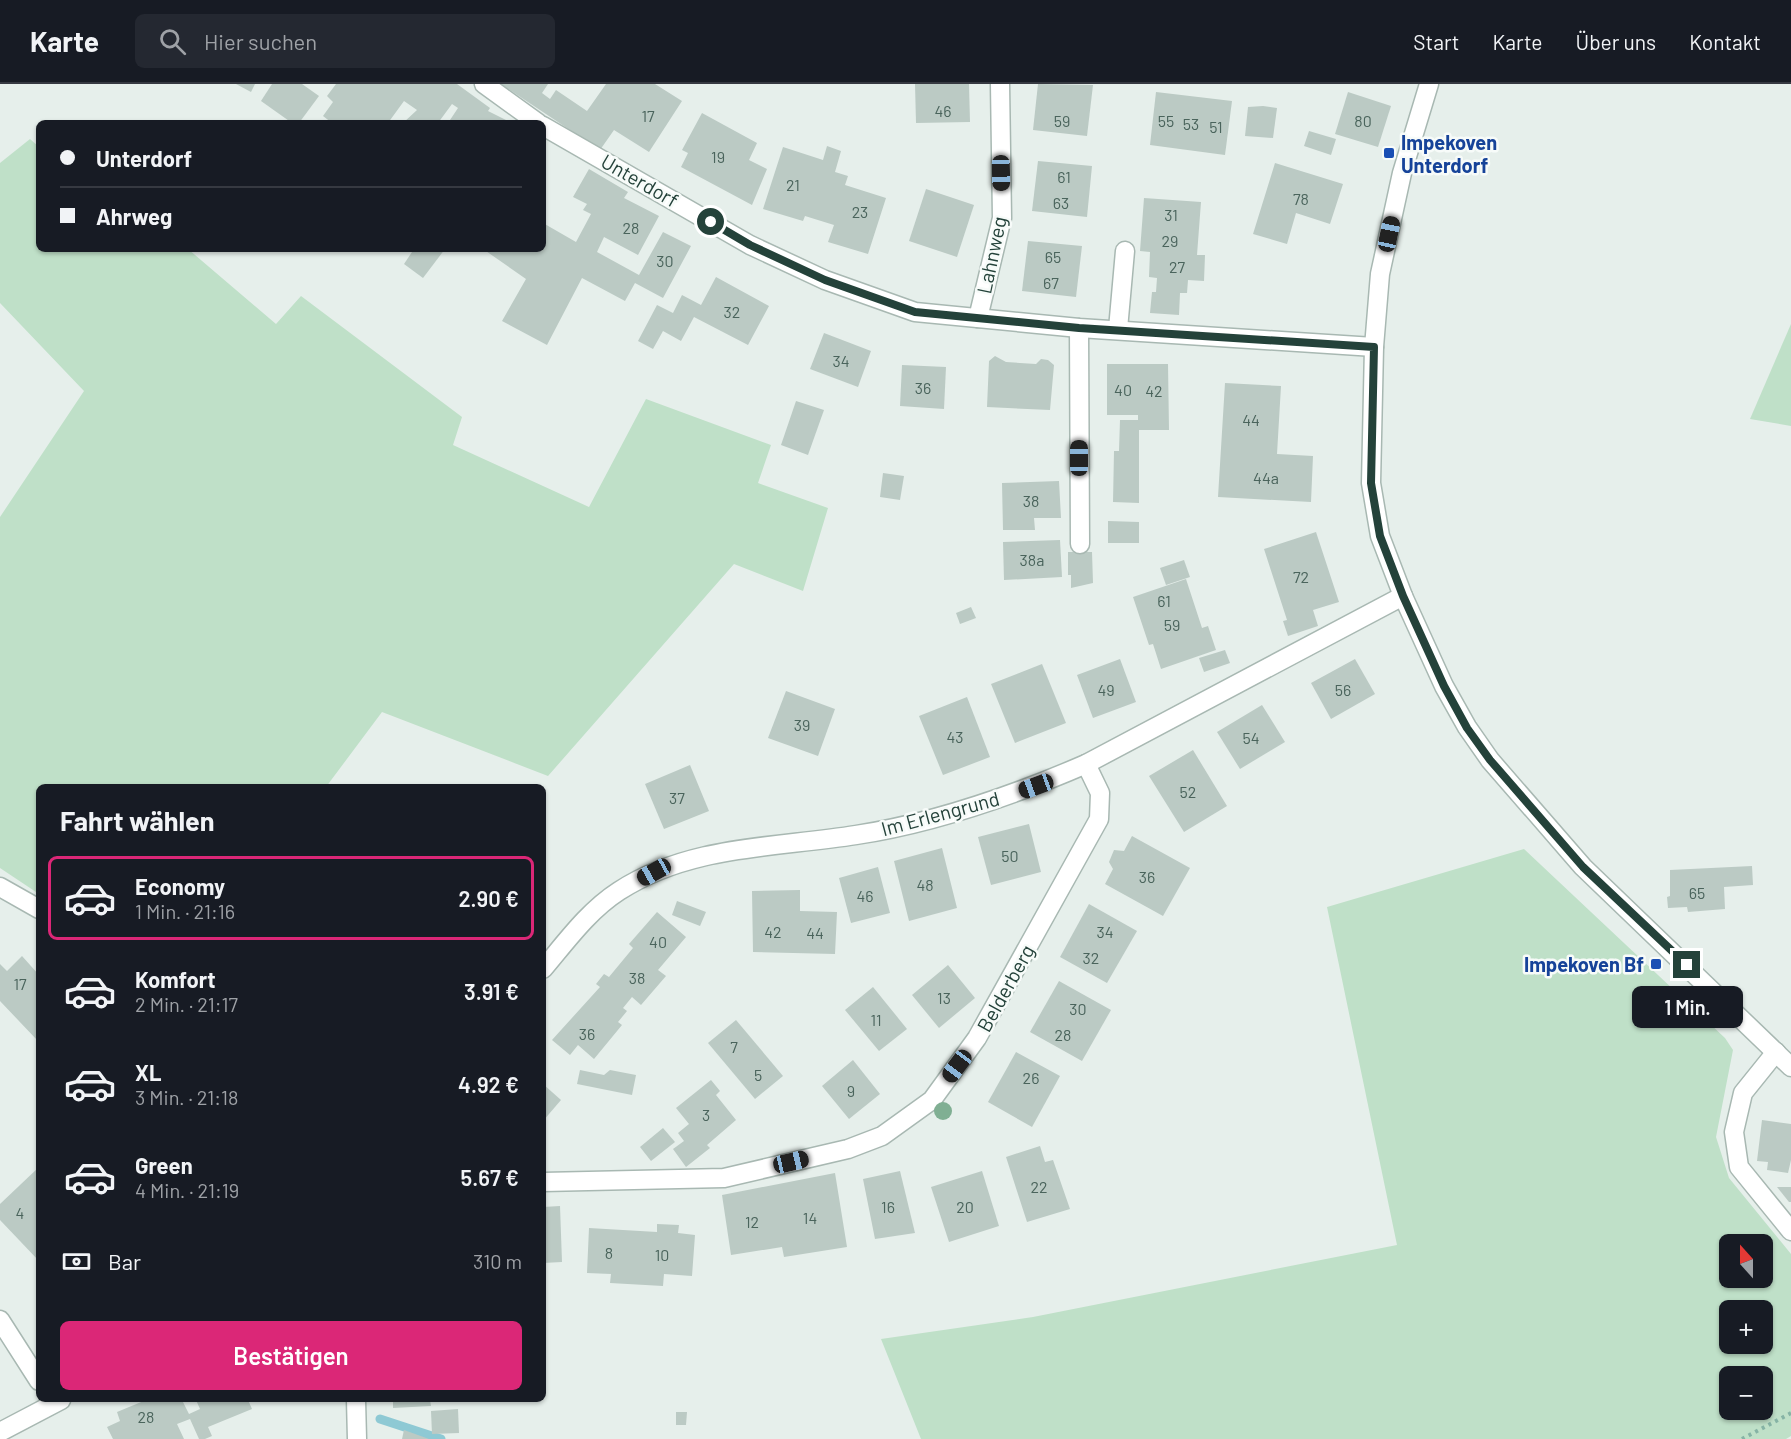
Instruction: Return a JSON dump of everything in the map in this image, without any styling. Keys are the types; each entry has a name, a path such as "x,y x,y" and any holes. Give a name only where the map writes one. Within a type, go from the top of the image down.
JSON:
{"street":[{"path":"484,84 534,120"},
{"name":"Lahnweg","path":"978,318 1002,218 1000,84"},
{"path":"1429,84 1402,173 1380,274 1374,347 1371,483 1380,536 1403,596 1444,686 1467,728 1490,760 1583,867 1791,1067"},
{"name":"Unterdorf","path":"546,128 750,245 825,280 915,312 1079,328 1374,347"},
{"path":"1118,329 1125,251"},
{"path":"1079,328 1080,544"},
{"name":"Im Erlengrund","path":"546,965 586,918 618,892 654,872 716,852 858,835 978,806 1086,764 1403,596"},
{"name":"Belderberg","path":"546,1182 724,1178 848,1149 882,1136 914,1115 932,1100 977,1038 1099,819 1100,793 1086,764"},
{"path":"0,887 36,907"},
{"path":"1776,1052 1743,1093 1734,1132 1739,1167 1791,1231"},
{"path":"0,1320 36,1376"},
{"path":"0,1432 53,1402"},
{"path":"356,1402 357,1439"}],"path":[{"path":"1742,1439 1791,1413"}],"green space":[{"path":"30,139 36,144 36,252 192,252 276,324 301,296 462,417 453,445 589,507 646,399 771,445 758,483 828,508 803,591 734,564 548,776 382,712 328,784 36,784 36,892 0,868 0,517 84,391 0,303 0,163"},
{"path":"1791,324 1791,426 1750,419"},
{"path":"1524,849 1725,1038 1733,1050 1716,1137 1729,1178 1791,1254 1791,1436 1786,1439 921,1439 881,1339 1033,1317 1397,1245 1327,907"}],"building":[{"path":"236,84 255,84 251,92"},
{"path":"272,84 302,84 319,96 301,120 288,120 261,101"},
{"path":"336,84 457,84 490,108 488,111 506,120 450,120 458,108 452,104 440,120 406,120 417,110 404,101 390,120 328,120 323,116 333,102 327,96"},
{"path":"501,84 548,84 542,93 550,99 556,90 587,111 606,84 655,84 682,101 649,152 614,130 600,150"},
{"path":"915,84 969,84 970,122 916,123"},
{"path":"1038,84 1093,85 1087,136 1033,130"},
{"path":"1156,92 1232,101 1225,155 1150,145"},
{"path":"1348,92 1391,106 1378,147 1335,134"},
{"path":"1248,107 1277,108 1273,138 1245,136"},
{"path":"702,113 757,143 749,160 767,169 752,205 681,167 688,153 682,150"},
{"path":"1309,131 1336,139 1331,155 1304,146"},
{"path":"827,146 841,151 835,172 848,176 845,185 886,198 868,254 828,242 834,225 805,216 803,221 763,209 783,147 823,160"},
{"path":"1038,161 1092,166 1087,217 1032,211"},
{"path":"1275,163 1343,184 1330,224 1296,213 1287,244 1253,234"},
{"path":"589,169 628,192 624,198 659,216 638,255 604,237 597,252 639,275 663,232 691,246 663,298 635,283 625,301 582,278 547,345 502,321 526,279 487,252 546,252 546,225 576,242 591,214 583,210 587,204 573,197"},
{"path":"926,189 974,205 957,257 909,241"},
{"path":"1144,198 1201,202 1197,255 1205,255 1204,281 1188,280 1187,293 1180,293 1179,315 1150,313 1152,292 1156,292 1157,278 1149,277 1150,252 1140,251"},
{"path":"1028,241 1082,246 1076,297 1022,291"},
{"path":"412,252 443,252 423,278 404,264"},
{"path":"716,277 769,306 748,345 694,317 681,341 663,331 653,349 638,341 657,305 673,313 682,295 701,305"},
{"path":"824,333 871,351 858,387 810,369"},
{"path":"995,356 1006,362 1036,364 1041,359 1048,360 1054,365 1050,410 987,407 989,361"},
{"path":"1107,364 1168,364 1169,430 1139,430 1139,503 1113,502 1114,451 1119,451 1120,420 1138,420 1138,415 1107,415"},
{"path":"902,365 946,367 944,409 900,406"},
{"path":"1225,383 1281,386 1277,454 1313,456 1311,502 1218,497"},
{"path":"796,401 824,410 808,455 781,445"},
{"path":"883,473 904,476 900,500 880,497"},
{"path":"1059,481 1061,518 1034,518 1035,530 1003,530 1002,483"},
{"path":"1108,521 1139,522 1139,543 1108,543"},
{"path":"1316,532 1339,602 1313,610 1318,626 1288,636 1283,621 1287,620 1264,549"},
{"path":"1060,540 1062,577 1004,580 1003,542"},
{"path":"1068,552 1092,552 1093,583 1071,588 1071,575 1068,575"},
{"path":"1184,560 1190,577 1166,585 1160,568"},
{"path":"1186,579 1202,628 1208,626 1216,650 1161,669 1153,644 1149,645 1133,597"},
{"path":"971,607 976,618 960,624 956,613"},
{"path":"1225,650 1230,663 1204,672 1199,658"},
{"path":"1120,659 1136,702 1093,718 1077,675"},
{"path":"1355,659 1375,694 1331,719 1311,683"},
{"path":"1042,664 1066,723 1015,743 991,684"},
{"path":"786,691 835,709 818,756 768,738"},
{"path":"967,697 990,757 943,775 919,716"},
{"path":"1262,705 1285,742 1240,769 1217,732"},
{"path":"1193,750 1227,806 1184,832 1149,776"},
{"path":"690,765 709,811 664,829 645,784"},
{"path":"1029,824 1041,872 991,885 978,837"},
{"path":"1132,836 1190,868 1163,916 1105,884 1113,869 1109,862 1114,850 1124,851"},
{"path":"942,848 957,908 909,921 894,861"},
{"path":"1752,866 1753,885 1724,887 1725,909 1688,912 1687,907 1668,908 1670,870"},
{"path":"878,867 890,913 851,923 839,878"},
{"path":"800,890 800,911 837,912 835,954 753,952 752,891"},
{"path":"677,901 706,912 700,926 672,915"},
{"path":"1089,904 1137,931 1107,983 1060,957"},
{"path":"657,912 686,937 658,970 666,976 641,1005 632,997 623,1008 627,1011 618,1022 622,1025 594,1059 578,1045 570,1055 552,1040 600,987 596,984 604,974 609,977 633,948 629,944"},
{"path":"22,956 36,972 36,1039 0,1001 0,964 7,971"},
{"path":"948,965 975,998 939,1028 912,995"},
{"path":"1059,981 1111,1010 1082,1061 1030,1032"},
{"path":"873,987 907,1029 879,1051 845,1010"},
{"path":"736,1020 783,1076 755,1099 708,1043"},
{"path":"1016,1052 1060,1076 1032,1127 988,1102"},
{"path":"853,1060 880,1094 849,1119 822,1086"},
{"path":"580,1070 604,1075 610,1070 636,1075 632,1095 577,1084"},
{"path":"711,1080 720,1091 716,1095 736,1120 707,1145 710,1148 686,1167 673,1149 684,1141 678,1133 689,1124 676,1108"},
{"path":"546,1087 561,1100 546,1118"},
{"path":"1762,1120 1791,1124 1791,1160 1788,1173 1767,1170 1768,1162 1757,1161"},
{"path":"663,1128 675,1142 651,1161 640,1147"},
{"path":"1040,1146 1045,1162 1053,1160 1070,1209 1027,1222 1006,1157"},
{"path":"36,1170 36,1258 0,1220 0,1204"},
{"path":"900,1171 915,1233 875,1239 863,1179"},
{"path":"982,1171 999,1226 949,1242 931,1187"},
{"path":"835,1173 847,1247 784,1257 782,1247 731,1255 722,1195"},
{"path":"1777,1187 1791,1187 1791,1202 1789,1202"},
{"path":"560,1206 562,1262 546,1263 546,1207"},
{"path":"657,1224 679,1225 678,1233 695,1235 692,1276 664,1274 663,1286 610,1283 611,1274 587,1273 589,1228 657,1232"},
{"path":"141,1402 183,1402 189,1414 200,1409 197,1402 249,1402 252,1409 208,1427 212,1436 205,1439 199,1439 190,1419 177,1424 184,1439 113,1439 107,1427 120,1421 117,1412"},
{"path":"393,1402 430,1402 431,1406 393,1408"},
{"path":"458,1409 459,1433 432,1434 431,1411"},
{"path":"676,1412 687,1412 686,1425 676,1425"},
{"path":"404,1430 429,1439 402,1439"}],"waterway":[{"path":"380,1419 441,1439"}],"place":[{"name":"Impekoven Unterdorf","path":"1389,153"},
{"name":"Impekoven Bf","path":"1656,964"}],"route":[{"path":"711,222 750,245 825,280 915,312 1079,328 1374,347 1371,483 1380,536 1403,596 1444,686 1467,728 1490,760 1583,867 1687,965"}]}
